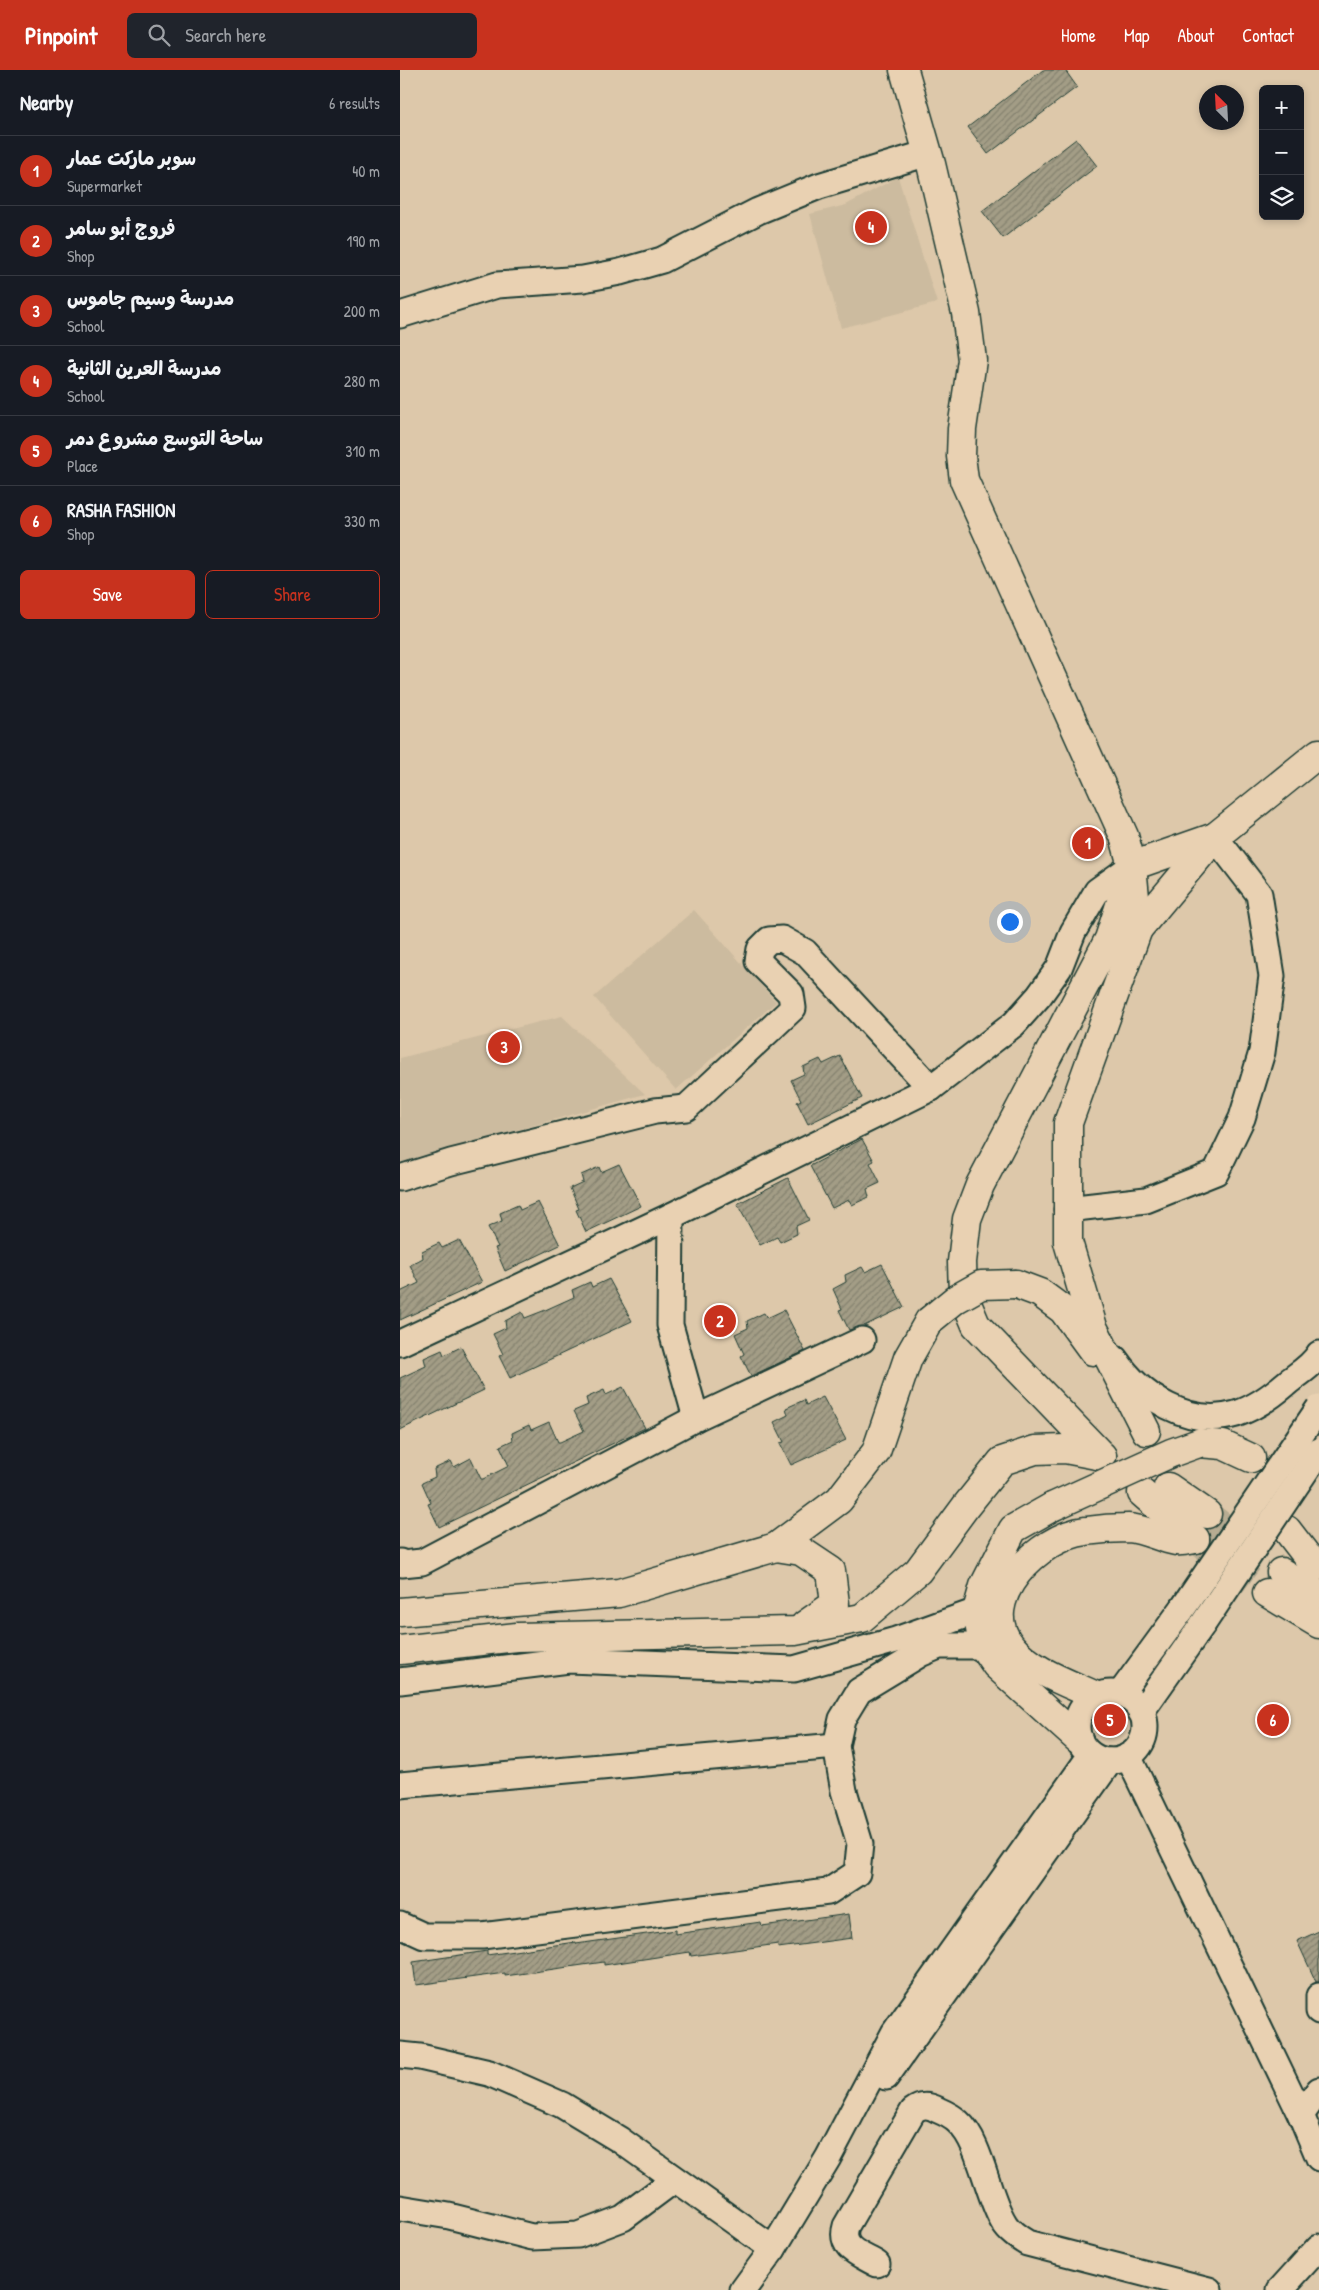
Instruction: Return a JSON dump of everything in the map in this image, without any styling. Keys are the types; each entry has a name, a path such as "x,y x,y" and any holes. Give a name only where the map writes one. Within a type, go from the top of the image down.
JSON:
{"main road":[{"path":"904,70 928,153 966,314 972,360 962,429 961,456 964,480 1124,836 1132,866 1138,929"},
{"path":"400,1612 619,1593 776,1547 839,1500 876,1452 908,1358 929,1320 956,1299 981,1285 1016,1284 1040,1293 1063,1310 1143,1423 1094,1327 1068,1242 1068,1123 1138,929 1215,837 1319,753"},
{"path":"1132,866 1215,837"},
{"path":"400,1650 517,1637 795,1631 862,1618 918,1571 1002,1461 1035,1450 1065,1449 1102,1456 976,1325 964,1294 962,1262 967,1219 980,1186 1109,939 1132,866"},
{"path":"1102,1753 996,1665 984,1646 978,1611 984,1586 1013,1530 1052,1506 1171,1453 1198,1443 1223,1445 1251,1458"},
{"path":"1168,1487 1207,1514"},
{"path":"1108,1695 1037,1668 1011,1646 998,1621 1002,1595 1016,1574 1050,1543 1084,1531 1130,1528 1178,1542 1195,1540 1142,1493"},
{"path":"1286,1530 1307,1556 1319,1566"},
{"path":"776,1547 801,1551 831,1571 835,1604 795,1631"},
{"path":"1319,1595 1274,1582 1319,1624"}],"street":[{"path":"400,315 497,285 583,279 620,272 662,260 758,211 811,190 928,153"},
{"path":"1067,1209 1146,1200 1216,1172 1242,1118 1262,1052 1272,976 1259,894 1215,837"},
{"path":"400,1343 671,1216 931,1088 1014,1024 1039,996 1059,968 1073,932 1097,891 1132,866"},
{"path":"400,1178 451,1162 646,1113 686,1108 793,1008 791,994 758,960 760,949 769,940 782,939 805,952 931,1088"},
{"path":"671,1216 670,1325 696,1418"},
{"path":"1094,1327 1126,1375 1160,1403 1199,1418 1236,1414 1271,1397 1319,1354"},
{"path":"400,1562 402,1564 422,1562 696,1418 862,1340"},
{"path":"1319,1408 1184,1608 1108,1695 1088,1702 1077,1719 1102,1753 1301,2116 1319,2158"},
{"path":"1141,1712 1203,1624 1319,1451"},
{"path":"400,1681 568,1660 794,1669 896,1640 978,1611"},
{"path":"400,1925 424,1936 482,1936 828,1892 858,1873 860,1844 844,1791 836,1746 842,1719 859,1691 920,1654 939,1646 984,1646"},
{"path":"743,2290 773,2249 828,2158 894,2033 1102,1753 1136,1750 1143,1737 1144,1722 1141,1712 1136,1704 1108,1695"},
{"path":"400,1785 836,1746"},
{"path":"1319,1996 1319,2011"},
{"path":"400,2055 420,2057 489,2073 562,2105 620,2140 773,2249"},
{"path":"1301,2116 1319,2090"},
{"path":"878,2264 844,2242 843,2236 846,2226 913,2111 918,2107 926,2106 933,2107 959,2122 984,2169 989,2191 1004,2224 1027,2243 1209,2290"},
{"path":"400,2208 449,2216 532,2237 578,2234 623,2218 674,2180"},
{"path":"1280,2290 1319,2247"}],"shaded area":[{"path":"898,177 937,303 841,328 810,214 846,205"},
{"path":"694,910 776,1002 676,1090 594,997"},
{"path":"562,1016 645,1094 400,1163 400,1058"}],"building":[{"path":"1043,70 1065,70 1077,87 988,154 968,127"},
{"path":"1076,139 1097,166 1003,238 982,211"},
{"path":"840,1056 862,1098 808,1124 797,1102 801,1100 791,1080 804,1074 803,1067 820,1059 823,1064"},
{"path":"862,1139 874,1161 870,1163 880,1183 867,1189 869,1197 852,1205 849,1200 832,1208 810,1166"},
{"path":"619,1164 641,1206 586,1232 576,1210 579,1209 570,1188 583,1182 581,1175 599,1167 601,1172"},
{"path":"788,1178 809,1220 796,1226 797,1234 780,1242 777,1237 760,1245 737,1204"},
{"path":"538,1202 560,1245 505,1271 495,1248 498,1247 488,1227 502,1221 500,1213 518,1205 520,1210"},
{"path":"459,1240 482,1282 400,1320 400,1292 419,1283 410,1265 423,1258 422,1251 439,1243 442,1248"},
{"path":"882,1264 904,1307 864,1326 849,1330 839,1310 842,1309 833,1289 846,1282 845,1275 862,1267 865,1272"},
{"path":"609,1279 632,1321 510,1378 499,1356 503,1354 493,1334 506,1328 505,1321 522,1312 525,1318 543,1311 574,1297 572,1290 590,1282 592,1287"},
{"path":"784,1310 805,1351 751,1376 741,1356 744,1354 735,1334 748,1328 747,1321 764,1313 767,1318"},
{"path":"461,1347 484,1390 400,1430 400,1378 426,1366 424,1358 442,1350 444,1355"},
{"path":"623,1387 645,1428 439,1527 428,1504 431,1503 422,1483 435,1477 434,1469 451,1461 454,1467 471,1458 481,1479 483,1479 509,1466 500,1446 513,1440 512,1433 529,1425 531,1430 549,1422 558,1442 560,1442 584,1431 574,1411 588,1405 586,1398 604,1390 606,1395"},
{"path":"823,1397 846,1440 791,1465 780,1443 784,1442 774,1422 788,1415 786,1408 804,1400 806,1405"},
{"path":"849,1914 852,1938 778,1948 778,1944 691,1956 690,1952 604,1965 604,1962 505,1976 505,1973 416,1985 413,1962 487,1951 487,1955 675,1930 675,1934 761,1922 762,1926"},
{"path":"1319,1931 1319,1982 1316,1982 1297,1941"}],"tunnel":[{"path":"1207,1514 1281,1572"},
{"path":"1195,1539 1267,1593"}],"place":[{"name":"مدرسة العرين الثانية","path":"871,227"},
{"name":"سوبر ماركت عمار","path":"1088,843"},
{"name":"مدرسة وسيم جاموس","path":"504,1047"},
{"name":"فروج أبو سامر","path":"720,1321"},
{"name":"ساحة التوسع مشروع دمر","path":"1110,1720"},
{"name":"RASHA FASHION","path":"1273,1720"}]}
